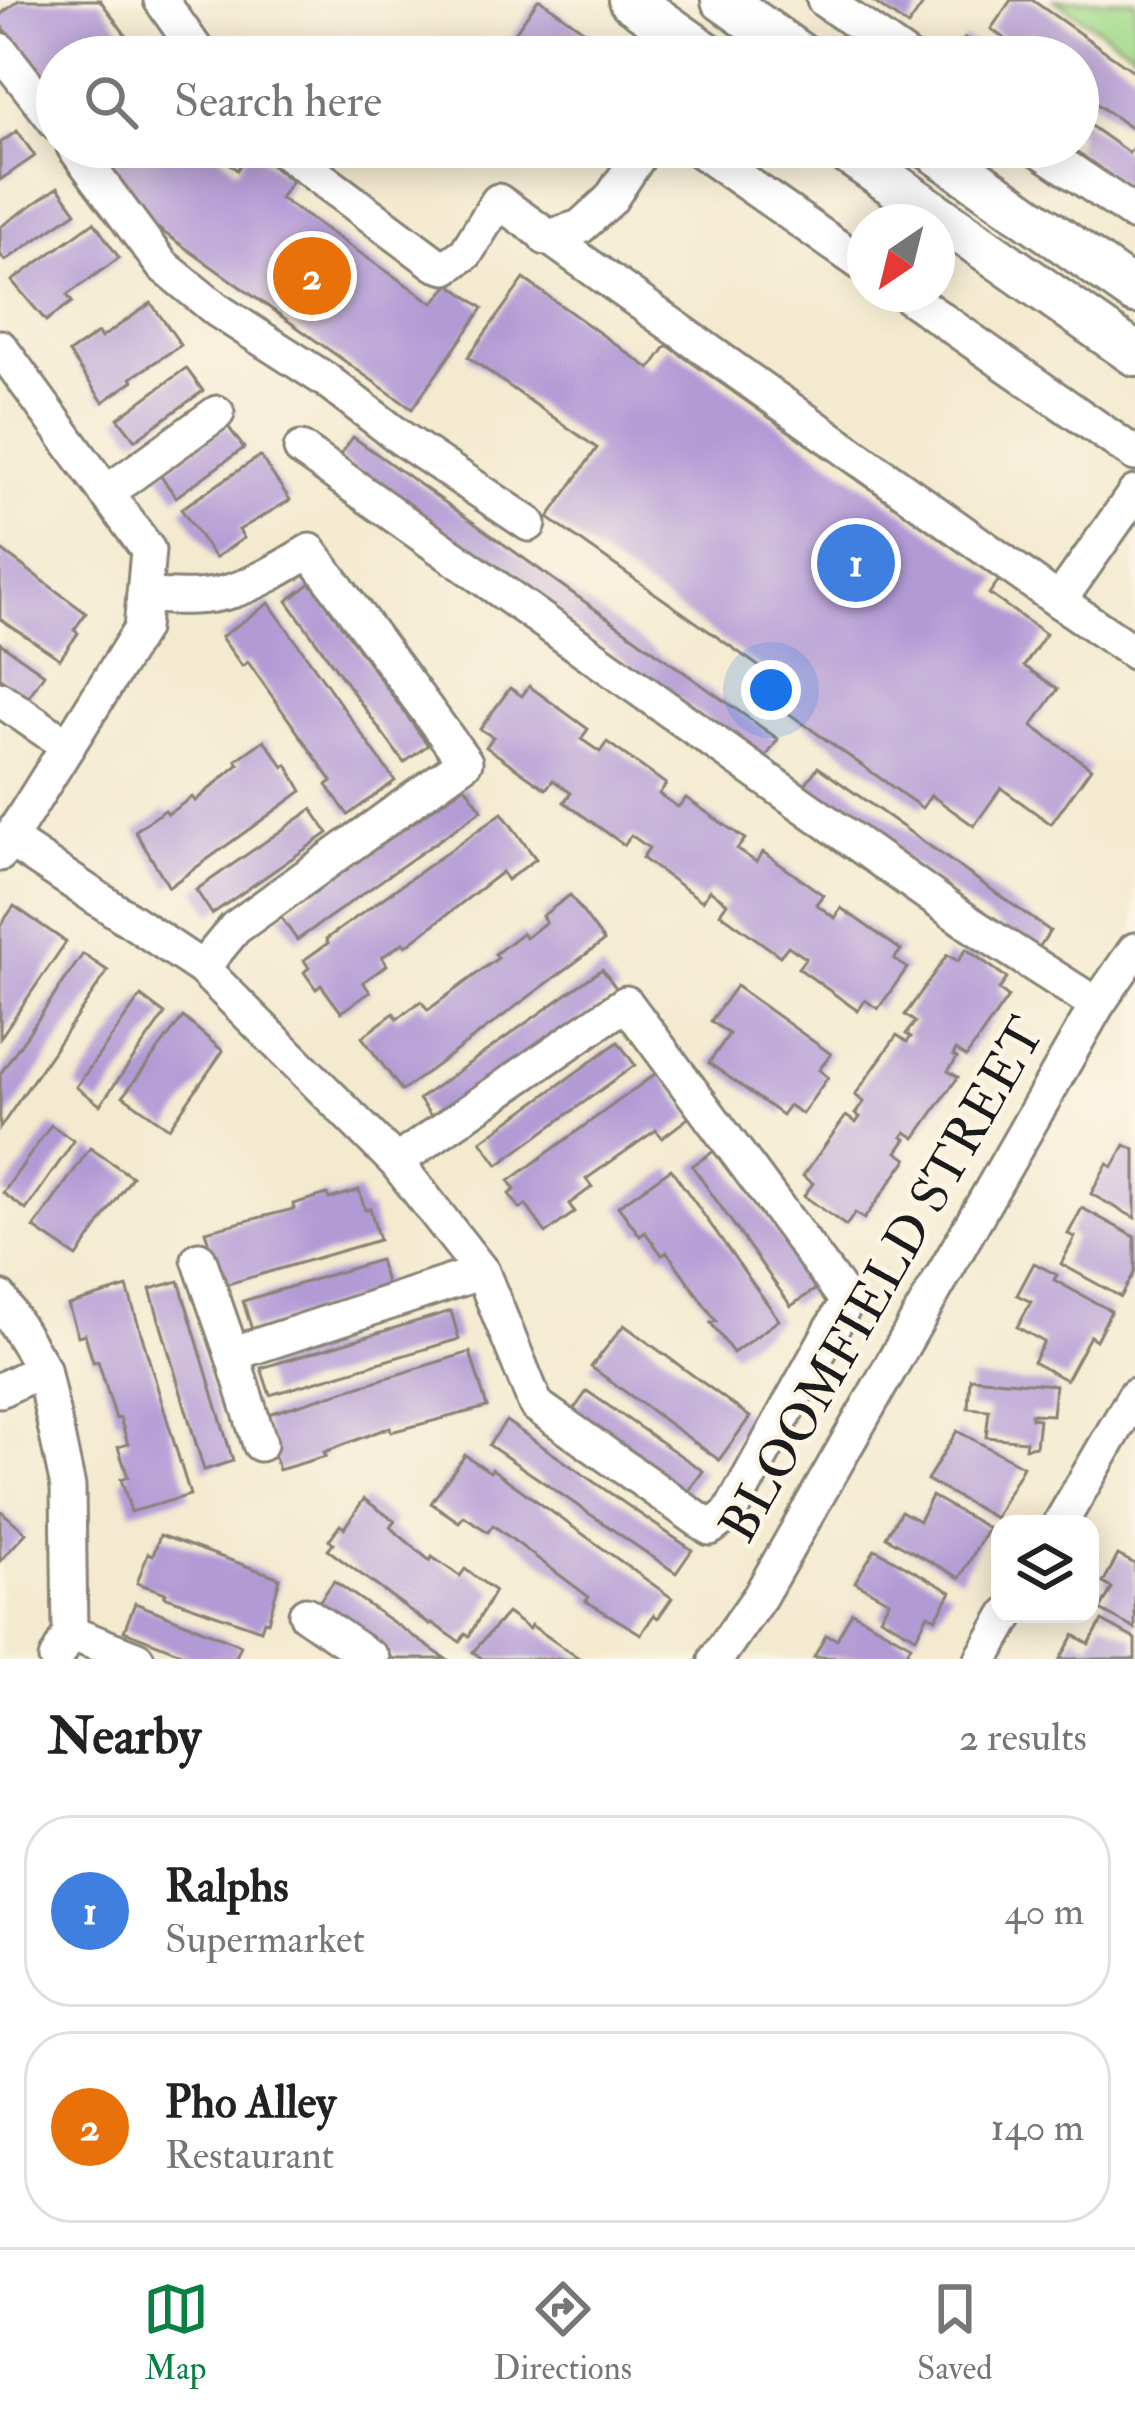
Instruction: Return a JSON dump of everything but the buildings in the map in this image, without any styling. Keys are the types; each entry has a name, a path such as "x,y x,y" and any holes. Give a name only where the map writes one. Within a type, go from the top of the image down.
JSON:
{"main road":[{"path":"630,0 681,36"},
{"path":"723,0 774,36"},
{"path":"863,168 903,204"},
{"path":"959,168 1135,292"},
{"path":"955,239 1135,354"}],"street":[{"path":"160,0 186,36"},
{"path":"824,0 876,36"},
{"path":"0,50 36,96"},
{"path":"90,168 162,265 217,310 326,380 401,438 529,524"},
{"path":"308,168 446,268 466,253 498,201 1135,653"},
{"path":"546,238 580,227 610,200 631,168"},
{"path":"725,168 847,253"},
{"path":"916,204 932,168"},
{"path":"1067,168 1135,214"},
{"path":"931,312 1135,454"},
{"path":"0,347 148,550 140,629 5,847 202,968 396,1162 482,1271 536,1405 710,1528 730,1514 847,1301 626,1003 396,1162"},
{"path":"106,493 217,413"},
{"path":"301,448 972,925 1096,1004"},
{"path":"1060,601 1135,493"},
{"path":"143,595 190,600 250,587 310,550 465,762 235,928 202,968"},
{"path":"0,699 68,746"},
{"name":"BLOOMFIELD STREET","path":"716,1659 760,1596 1096,1004 1135,950"},
{"path":"199,1259 260,1444"},
{"path":"232,1354 482,1271"},
{"path":"0,1298 43,1369 68,1487 63,1646 137,1659"},
{"path":"0,1390 43,1369"},
{"path":"1065,1515 1135,1395"},
{"path":"306,1614 371,1659"},
{"path":"982,1659 1003,1623"}],"green space":[{"path":"1055,0 1135,0 1135,53"}],"place":[{"name":"Pho Alley","path":"312,276"},
{"name":"Ralphs","path":"856,563"}]}
